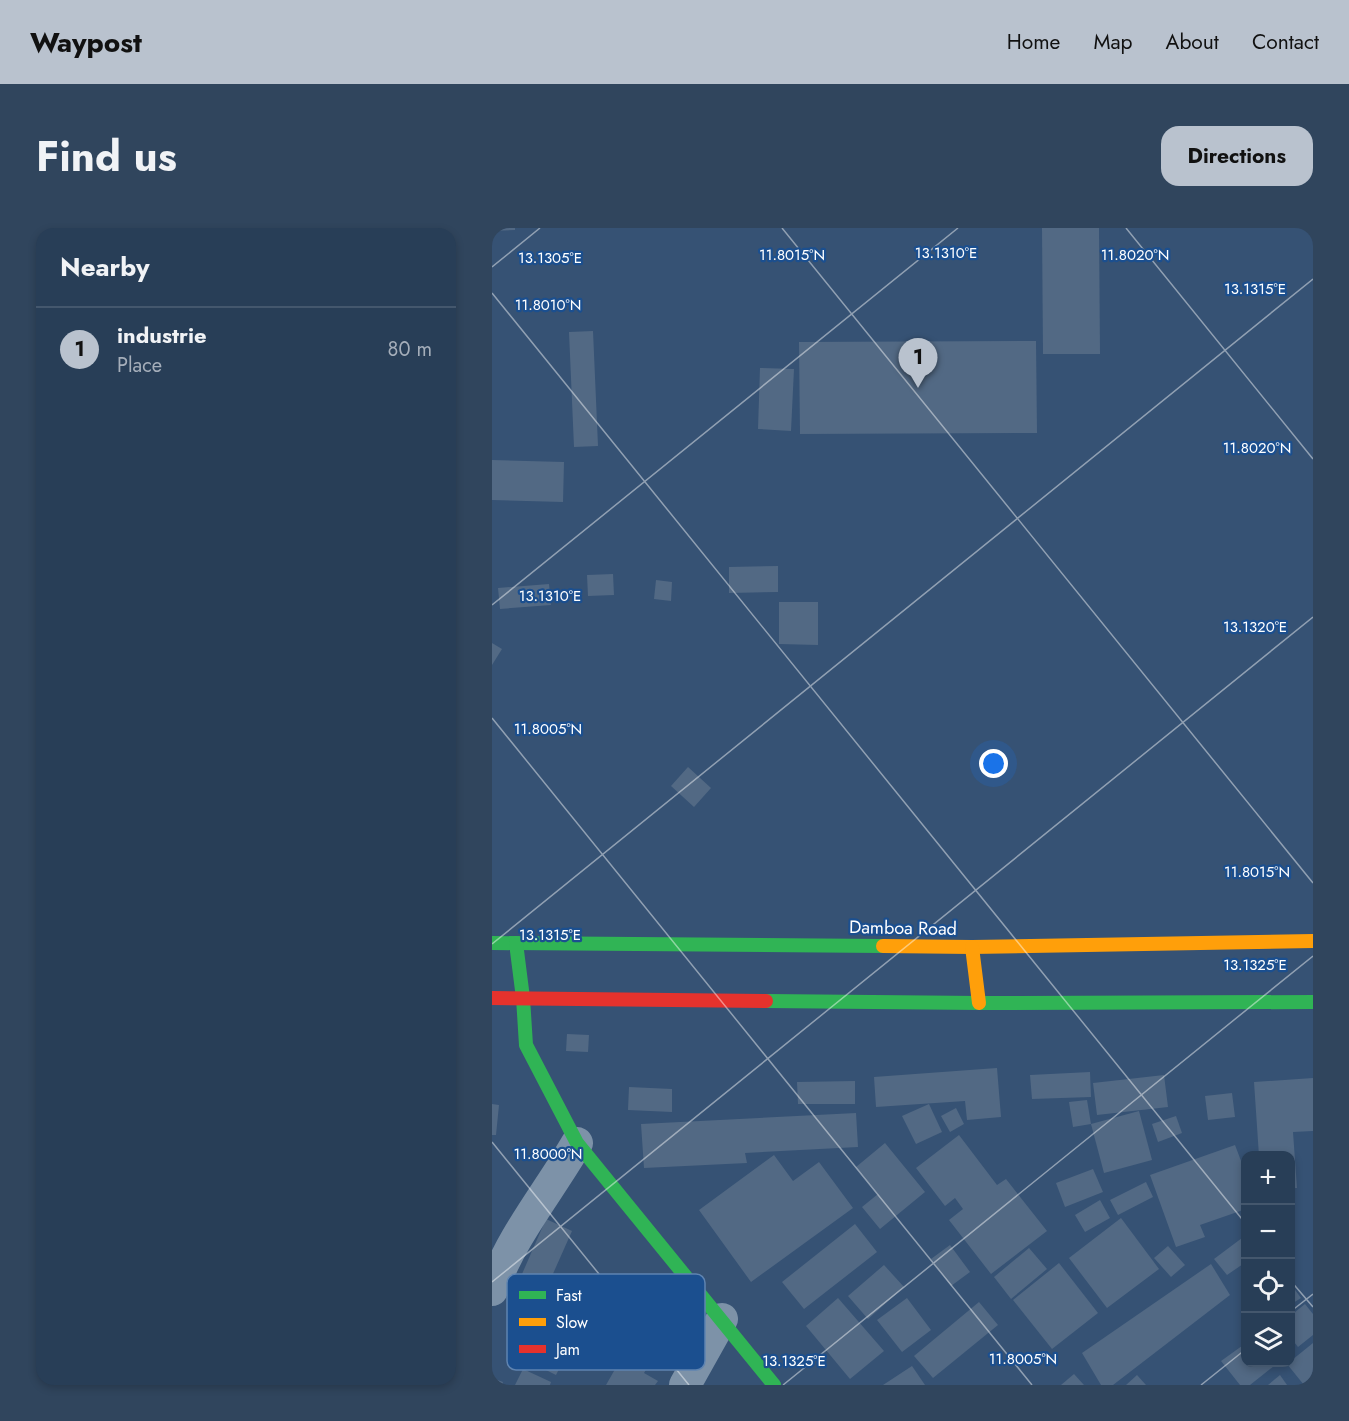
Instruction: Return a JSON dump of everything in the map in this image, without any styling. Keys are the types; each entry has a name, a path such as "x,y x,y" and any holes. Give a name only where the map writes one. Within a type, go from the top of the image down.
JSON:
{"main road":[{"name":"Damboa Road","path":"492,943 972,947 1313,941"},
{"path":"516,942 526,1045 577,1143 685,1274"},
{"path":"972,947 979,1004"},
{"path":"492,998 979,1004 1313,1002"},
{"path":"705,1298 774,1385"}],"street":[{"path":"492,1290 516,1236 561,1171 577,1143"},
{"path":"705,1349 722,1319"},
{"path":"685,1385 693,1370"}],"building":[{"path":"492,228 515,228 515,230 492,231"},
{"path":"1042,228 1099,228 1100,354 1043,354"},
{"path":"593,331 598,446 574,447 569,332"},
{"path":"1036,341 1037,433 800,434 799,342"},
{"path":"760,368 794,369 791,431 758,429"},
{"path":"492,460 564,462 563,502 492,500"},
{"path":"778,566 778,592 729,593 729,567"},
{"path":"613,574 614,595 588,596 587,575"},
{"path":"656,580 672,582 671,601 654,599"},
{"path":"549,584 551,605 500,609 498,588"},
{"path":"779,602 818,602 818,645 779,644"},
{"path":"492,643 502,649 492,665"},
{"path":"688,767 711,788 694,807 671,786"},
{"path":"567,1034 589,1035 588,1052 566,1051"},
{"path":"997,1068 1001,1117 967,1120 965,1101 876,1107 874,1077"},
{"path":"1090,1072 1091,1097 1032,1099 1030,1075"},
{"path":"1164,1075 1168,1107 1097,1115 1093,1083"},
{"path":"1313,1078 1313,1131 1293,1132 1294,1151 1259,1151 1254,1082"},
{"path":"855,1081 855,1104 798,1104 797,1082"},
{"path":"629,1087 672,1089 672,1112 628,1110"},
{"path":"1232,1093 1235,1117 1208,1120 1205,1096"},
{"path":"1087,1100 1091,1124 1073,1127 1069,1102"},
{"path":"492,1104 499,1105 496,1135 492,1135"},
{"path":"929,1104 942,1132 916,1144 902,1116"},
{"path":"956,1108 964,1124 950,1132 941,1116"},
{"path":"1139,1111 1152,1160 1104,1173 1091,1124"},
{"path":"856,1113 858,1147 745,1153 747,1163 644,1168 641,1124"},
{"path":"1176,1116 1182,1133 1158,1142 1152,1124"},
{"path":"959,1135 997,1185 1006,1179 1047,1231 991,1274 949,1220 963,1209 955,1198 945,1206 916,1168"},
{"path":"885,1143 925,1192 880,1229 862,1207 878,1194 856,1167"},
{"path":"1235,1145 1241,1161 1241,1211 1200,1225 1205,1237 1176,1247 1150,1175"},
{"path":"774,1155 793,1181 819,1162 853,1208 751,1282 699,1210"},
{"path":"1295,1160 1297,1188 1295,1188"},
{"path":"1093,1169 1103,1192 1065,1207 1056,1183"},
{"path":"1146,1182 1153,1197 1118,1215 1110,1200"},
{"path":"1100,1200 1110,1218 1085,1232 1075,1215"},
{"path":"1121,1218 1159,1269 1107,1308 1069,1258"},
{"path":"546,1219 572,1231 553,1274 522,1274"},
{"path":"855,1224 877,1252 804,1309 782,1282"},
{"path":"1241,1239 1241,1265 1227,1275 1214,1259"},
{"path":"950,1245 970,1272 951,1286 931,1259"},
{"path":"1168,1246 1185,1265 1171,1277 1154,1258"},
{"path":"1029,1248 1047,1269 1011,1299 994,1277"},
{"path":"1059,1263 1098,1313 1052,1349 1013,1300"},
{"path":"1211,1264 1230,1295 1113,1385 1101,1385 1082,1353"},
{"path":"884,1265 904,1287 868,1319 848,1296"},
{"path":"1295,1290 1301,1298 1295,1302"},
{"path":"838,1298 884,1351 850,1379 806,1326"},
{"path":"907,1298 931,1330 902,1352 877,1320"},
{"path":"979,1302 998,1325 933,1378 914,1356"},
{"path":"1305,1304 1313,1314 1313,1335 1298,1347 1295,1343 1295,1312"},
{"path":"1313,1343 1313,1385 1304,1385 1289,1367 1295,1367 1295,1358"},
{"path":"1241,1347 1241,1367 1273,1367 1250,1385 1240,1385 1221,1361"},
{"path":"912,1366 925,1385 883,1385"},
{"path":"522,1370 551,1382 550,1385 515,1385"},
{"path":"546,1370 558,1370 556,1375"},
{"path":"615,1370 646,1370 644,1373 658,1381 655,1385 606,1385"},
{"path":"1074,1374 1084,1385 1061,1385"},
{"path":"1137,1375 1146,1385 1126,1385"},
{"path":"1280,1375 1287,1385 1268,1385"},
{"path":"492,1378 503,1382 502,1385 492,1385"}],"traffic: fast":[{"path":"492,943 883,946"},
{"path":"516,943 526,1045 577,1143 684,1274"},
{"path":"766,1001 1313,1002"},
{"path":"705,1300 774,1385"}],"traffic: slow":[{"path":"883,946 972,947 1313,941"},
{"path":"972,947 979,1003"}],"traffic: jam":[{"path":"492,998 766,1001"}],"place":[{"name":"industrie","path":"918,388"}]}
